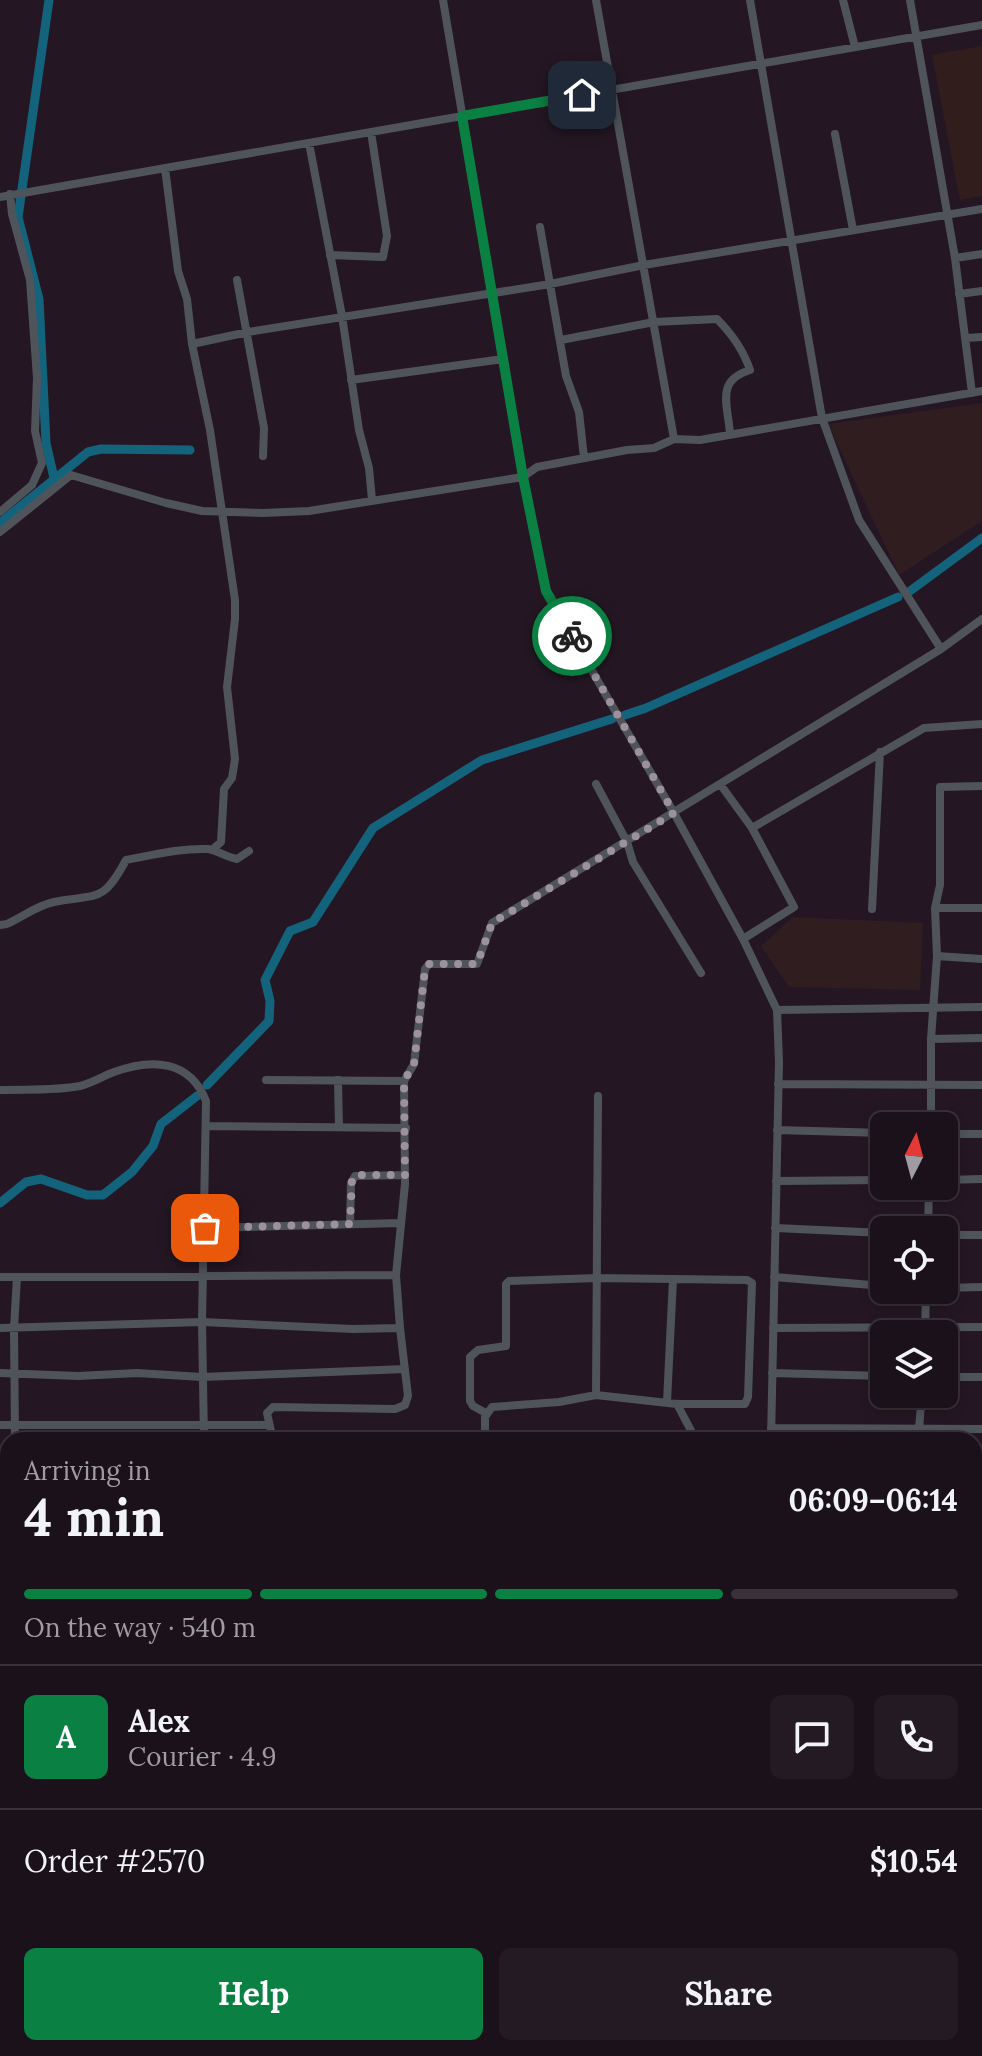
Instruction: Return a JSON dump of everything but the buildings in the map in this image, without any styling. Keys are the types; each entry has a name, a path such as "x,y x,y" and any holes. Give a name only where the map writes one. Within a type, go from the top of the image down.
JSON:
{"street":[{"path":"443,0 523,477 546,591 674,813 743,939 777,1010 771,1432"},
{"path":"596,0 674,439"},
{"path":"750,0 822,418 859,520 941,649"},
{"path":"843,0 855,47"},
{"path":"0,532 71,475 166,503 220,513 309,511 523,477 537,467 654,448 674,439 700,440 977,392 910,0"},
{"path":"0,197 982,25"},
{"path":"330,255 383,257 387,236 371,132"},
{"path":"835,134 853,230"},
{"path":"309,143 342,316 359,430 369,468 372,500"},
{"path":"165,168 178,271 187,299 192,344 210,430 235,600 227,687 235,759 232,778 224,789 221,842 213,849"},
{"path":"0,512 32,485 42,463 35,431 37,378 30,280 12,214 10,194"},
{"path":"192,344 982,209"},
{"path":"540,227 566,376 579,412 584,458"},
{"path":"955,258 982,254"},
{"path":"237,280 264,428 263,456"},
{"path":"959,294 982,291"},
{"path":"561,340 654,322 717,319 732,334 750,370 734,375 726,386 730,434"},
{"path":"966,338 982,337"},
{"path":"351,380 503,359"},
{"path":"270,1432 267,1413 273,1407 395,1409 405,1405 408,1396 396,1275 405,1175 404,1081 414,1064 425,969 429,964 477,964 492,923 941,649 982,619"},
{"path":"752,828 924,728 982,724"},
{"path":"872,909 880,752"},
{"path":"596,784 627,842 633,862 701,973"},
{"path":"720,784 752,828 794,907 743,939"},
{"path":"931,1112 931,1039 937,956 935,908 940,885 940,787 982,786"},
{"path":"0,925 51,902 92,898 114,883 126,860 178,850 213,849 224,857 237,859 249,851"},
{"path":"935,908 982,908"},
{"path":"937,956 982,959"},
{"path":"777,1010 982,1007"},
{"path":"931,1039 982,1038"},
{"path":"0,1090 82,1086 118,1070 158,1062 177,1067 201,1087 206,1101 202,1322 204,1432"},
{"path":"266,1080 404,1081"},
{"path":"338,1080 339,1127"},
{"path":"778,1084 982,1085"},
{"path":"596,1395 598,1096"},
{"path":"206,1126 406,1128"},
{"path":"777,1130 870,1133"},
{"path":"958,1134 982,1134"},
{"path":"350,1224 352,1178 359,1175 405,1175"},
{"path":"958,1180 982,1179"},
{"path":"776,1181 870,1180"},
{"path":"205,1228 401,1223"},
{"path":"775,1228 870,1232"},
{"path":"958,1235 982,1235"},
{"path":"0,1277 396,1275"},
{"path":"15,1432 17,1277"},
{"path":"774,1277 870,1285"},
{"path":"485,1432 486,1413 492,1407 559,1402 596,1395 672,1403 747,1403 752,1283 747,1280 597,1278 516,1280 506,1284 506,1346 478,1350 470,1357 470,1401 486,1413"},
{"path":"673,1279 672,1403 691,1432"},
{"path":"958,1288 982,1287"},
{"path":"0,1328 202,1322 353,1329 400,1328"},
{"path":"958,1328 982,1327"},
{"path":"773,1328 870,1329"},
{"path":"0,1373 78,1376 137,1373 202,1377 405,1369"},
{"path":"772,1373 870,1376"},
{"path":"958,1377 982,1377"},
{"path":"918,1429 920,1408"},
{"path":"0,1425 268,1425"},
{"path":"771,1428 982,1429"}],"shaded area":[{"path":"982,46 982,196 960,200 932,55"},
{"path":"982,403 982,521 899,575 828,424"},
{"path":"793,917 923,923 920,990 789,987 761,946"}],"waterway":[{"path":"49,0 18,217 39,299 46,443 54,478"},
{"path":"0,523 88,452 101,449 190,450"},
{"path":"910,591 982,538"},
{"path":"625,715 898,597"},
{"path":"207,1085 269,1021 270,1001 265,980 290,931 313,922 373,828 482,760 612,719"},
{"path":"0,1203 26,1182 41,1179 87,1195 103,1195 132,1172 153,1146 161,1124 197,1096"}],"way so far":[{"path":"205,1228 350,1224 352,1178 359,1175 405,1175 404,1081 414,1064 425,969 429,964 477,964 492,923 674,813 572,636"}],"route":[{"path":"572,636 546,591 523,477 462,116 582,95"}]}
